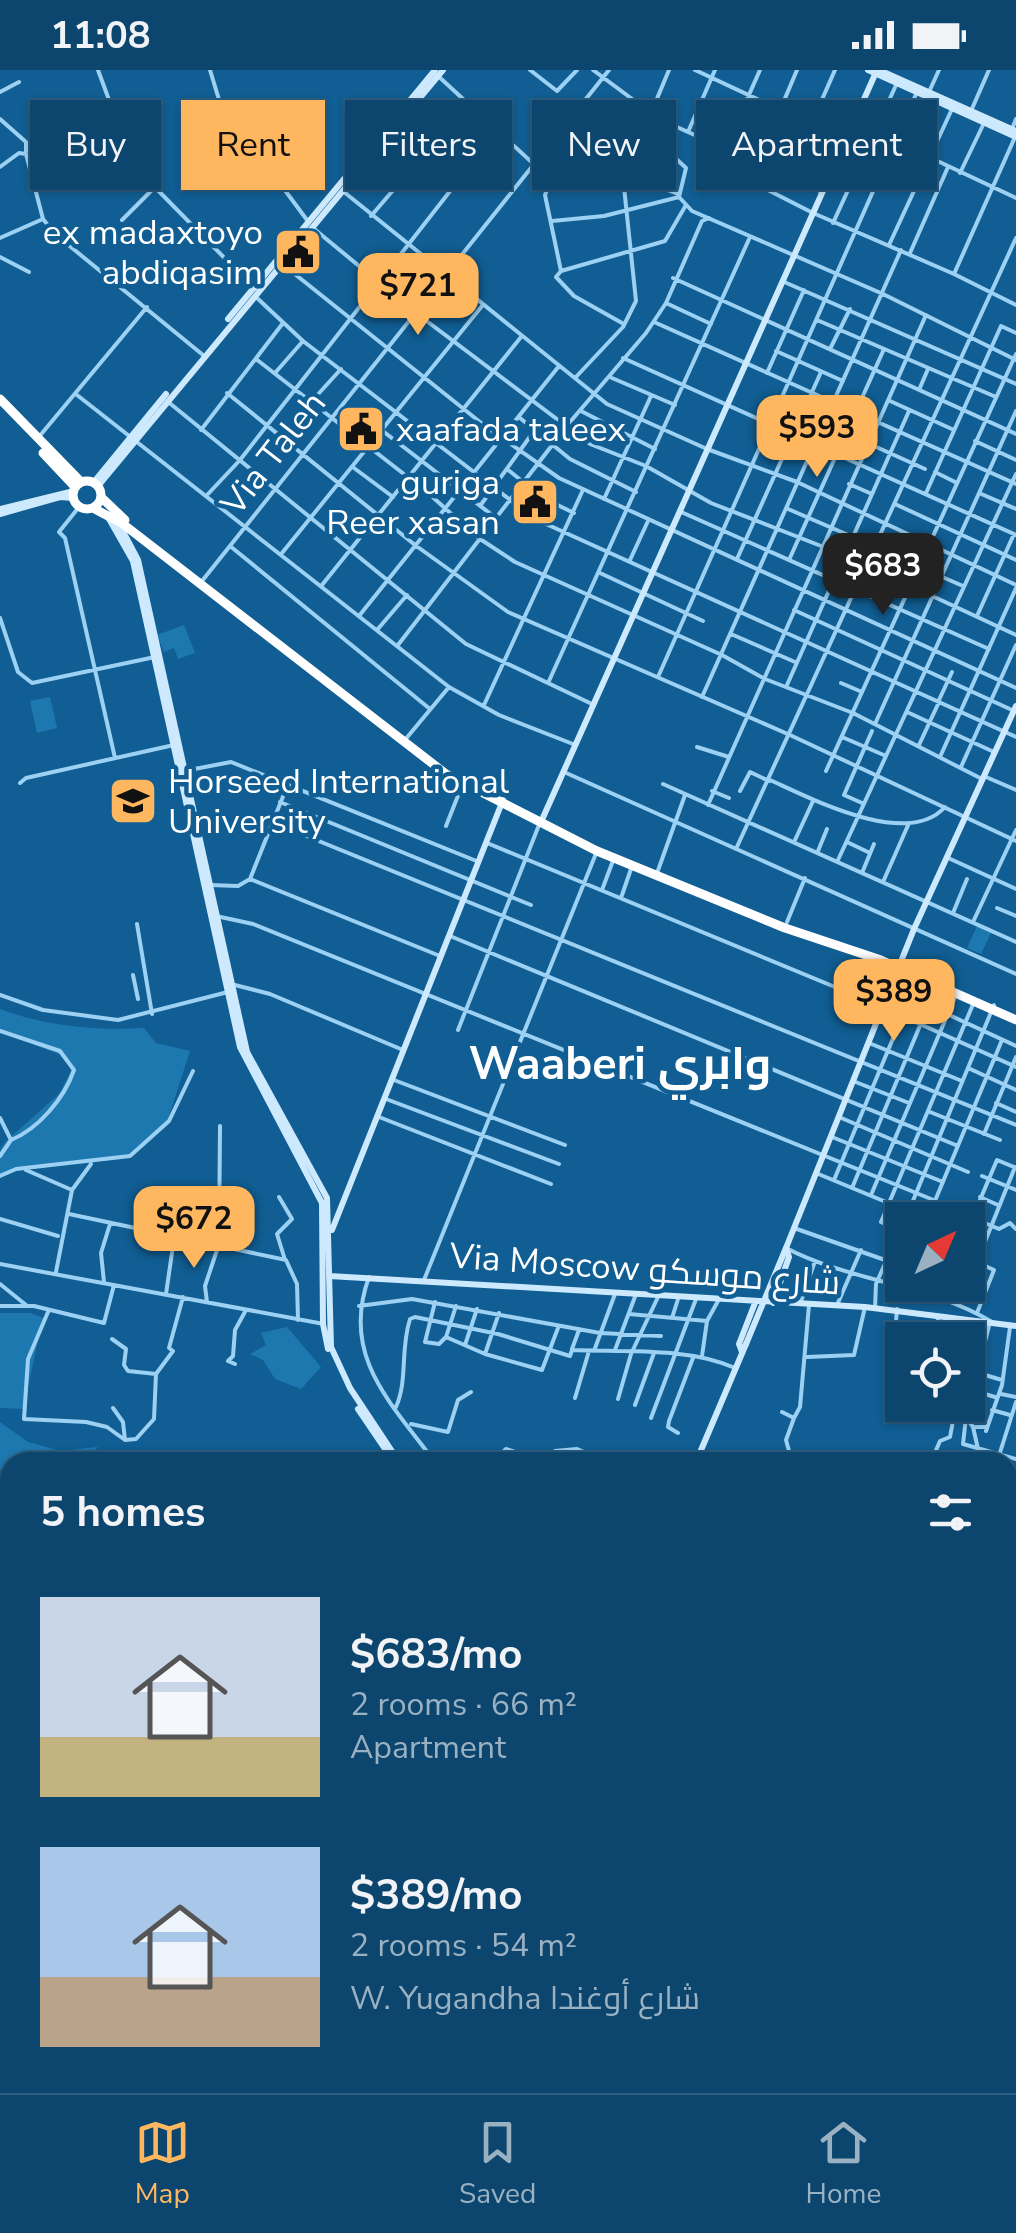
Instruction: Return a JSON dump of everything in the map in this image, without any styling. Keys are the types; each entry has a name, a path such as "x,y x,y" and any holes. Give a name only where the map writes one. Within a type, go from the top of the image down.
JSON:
{"highway":[{"path":"0,399 37,438 76,493"},
{"path":"0,408 76,493 100,504 404,742 463,783 656,874 900,966 974,1002 993,1007"},
{"path":"76,493 96,484 100,504 201,583"},
{"path":"404,742 502,801"},
{"path":"542,820 632,866 900,966 1016,1018"}],"main road":[{"path":"875,71 929,92 1015,134"},
{"path":"875,71 1015,134"},
{"path":"863,100 875,71"},
{"path":"96,484 437,72"},
{"path":"309,224 437,72"},
{"path":"542,820 822,192"},
{"path":"0,512 76,493"},
{"path":"100,504 134,561 229,988 252,1062 323,1186 330,1209 325,1325 338,1374 390,1452"},
{"path":"116,518 138,560 229,988"},
{"path":"700,1452 914,929 1015,710"},
{"path":"325,1325 327,1236 394,1080 502,801"},
{"path":"773,1303 790,1257 786,1248"},
{"name":"Via Moscow شارع موسكو","path":"329,1276 897,1309 978,1316 1013,1326"},
{"path":"744,1349 738,1344 756,1303"}],"street":[{"path":"98,70 108,100"},
{"path":"210,70 220,103 309,224 378,283 566,428 732,511 844,556 1016,635"},
{"path":"530,70 557,92 577,70"},
{"path":"593,70 632,100"},
{"name":"Via Taleh","path":"585,100 609,70"},
{"path":"656,100 670,70"},
{"path":"695,70 759,100"},
{"path":"688,132 715,70"},
{"path":"747,100 760,70"},
{"path":"784,100 797,70"},
{"path":"823,100 834,70"},
{"path":"929,92 939,70"},
{"path":"971,111 989,70"},
{"path":"437,72 466,100"},
{"path":"0,92 19,82"},
{"path":"833,223 897,83"},
{"path":"913,100 917,92"},
{"path":"937,140 953,108"},
{"path":"0,118 26,142 43,219 74,252 202,354"},
{"path":"954,274 1015,134 1016,119"},
{"path":"960,172 984,122"},
{"path":"676,126 696,136"},
{"path":"512,144 532,162"},
{"path":"0,167 19,153 26,154"},
{"path":"552,221 598,217 679,196 686,182 686,168 676,159"},
{"path":"937,161 1016,198"},
{"name":"Via Taleh","path":"201,583 532,167"},
{"path":"910,254 948,167"},
{"path":"341,189 593,394 707,450 819,492 1016,587 940,757"},
{"path":"122,220 152,190"},
{"path":"158,190 303,341 513,502 564,532 630,560 651,574 895,679 1016,737"},
{"path":"371,216 393,190"},
{"path":"208,494 240,460 451,190"},
{"path":"547,190 562,271"},
{"path":"574,378 623,323 636,300 624,190"},
{"path":"662,190 750,238 883,294 1015,357 826,771"},
{"path":"765,190 1016,305"},
{"path":"817,190 822,192"},
{"path":"657,679 839,276 874,190"},
{"path":"889,245 914,190"},
{"path":"623,323 564,289 556,277 562,271 665,241 686,205"},
{"path":"398,646 452,573 513,502 566,428 593,394 612,378 623,358 654,322 702,221 709,218"},
{"path":"0,238 43,219"},
{"path":"549,681 750,238"},
{"path":"736,849 1016,238"},
{"path":"702,697 901,250"},
{"path":"0,256 29,272"},
{"path":"280,261 462,407 539,464 583,490 936,648 1016,688"},
{"path":"674,278 1016,434"},
{"path":"782,281 1016,384"},
{"path":"767,374 804,290"},
{"path":"666,303 712,324"},
{"path":"282,553 370,450 482,306"},
{"path":"37,438 147,307"},
{"path":"830,349 850,309"},
{"path":"708,804 926,314"},
{"path":"817,320 996,397"},
{"path":"654,322 1014,483"},
{"path":"201,430 283,323"},
{"path":"926,493 1001,326 1016,333"},
{"path":"322,585 521,337"},
{"path":"275,373 303,341"},
{"path":"789,560 884,349"},
{"path":"776,351 843,382"},
{"path":"623,358 1015,534 977,616"},
{"path":"256,359 483,539 544,576 1016,790"},
{"path":"359,616 559,366"},
{"path":"311,402 341,369"},
{"path":"919,390 928,369"},
{"path":"736,560 821,372"},
{"path":"612,378 675,406"},
{"path":"227,393 488,600 1014,840"},
{"path":"77,395 208,494 449,688 575,745"},
{"path":"604,499 650,396"},
{"path":"165,399 466,644 592,704"},
{"path":"888,400 954,430"},
{"path":"780,404 925,469"},
{"path":"581,411 655,449"},
{"path":"787,685 910,411"},
{"path":"875,724 1016,411"},
{"path":"520,418 553,447 636,492"},
{"path":"480,506 534,431"},
{"path":"384,432 497,519"},
{"path":"975,441 1016,460"},
{"path":"354,468 393,497"},
{"path":"507,468 524,483 574,512"},
{"path":"935,472 957,483"},
{"path":"838,860 1016,474"},
{"path":"850,484 872,494"},
{"path":"484,706 583,490"},
{"path":"76,493 59,532 65,538 116,758"},
{"path":"979,494 1016,509"},
{"path":"895,504 1016,560"},
{"path":"786,508 876,547"},
{"path":"679,511 989,649"},
{"path":"630,560 648,521"},
{"path":"230,546 430,709"},
{"path":"600,573 703,620"},
{"path":"940,576 963,586"},
{"path":"377,630 407,595"},
{"path":"794,610 1015,710"},
{"path":"0,618 18,672 32,684 154,656"},
{"path":"730,634 796,663"},
{"path":"961,767 1013,660 1016,645"},
{"path":"918,745 952,672"},
{"path":"841,683 862,692"},
{"path":"404,742 449,688"},
{"path":"907,712 996,754"},
{"path":"864,804 844,795 872,732"},
{"path":"842,737 886,756"},
{"path":"20,783 26,778 174,745"},
{"path":"697,746 729,757"},
{"path":"184,770 232,762 479,862"},
{"path":"564,772 1016,974"},
{"path":"740,792 750,772 858,819 909,823 928,820 945,807"},
{"path":"446,826 463,783"},
{"path":"210,886 238,886 250,879 288,784"},
{"path":"664,784 1016,942"},
{"path":"712,791 729,798"},
{"path":"656,874 685,796"},
{"path":"796,840 813,801"},
{"path":"280,802 530,905"},
{"path":"458,1030 542,820"},
{"path":"272,822 1016,1126"},
{"path":"883,882 909,823"},
{"path":"818,851 827,829"},
{"path":"973,922 1016,830"},
{"path":"847,842 870,852"},
{"path":"487,843 902,1016 1014,1067"},
{"path":"862,873 874,844"},
{"path":"424,1280 598,851"},
{"path":"946,857 1016,889"},
{"path":"602,890 614,858"},
{"path":"621,898 632,866"},
{"path":"786,922 805,878"},
{"path":"250,879 442,957"},
{"path":"953,913 968,880"},
{"path":"997,908 1016,916"},
{"path":"216,916 235,917 936,1201 1002,1040"},
{"path":"137,924 152,1014"},
{"path":"450,936 958,1146"},
{"path":"134,975 135,999 149,998"},
{"path":"834,1180 920,976"},
{"path":"852,1188 938,985"},
{"path":"0,995 43,1010 99,1018 152,1014 229,988 270,994 405,1050"},
{"path":"891,988 1016,1046"},
{"path":"871,1195 956,993"},
{"path":"890,1202 974,1002"},
{"path":"912,1202 993,1007"},
{"path":"0,1030 60,1051 74,1070 64,1093 33,1130 12,1140 0,1156"},
{"path":"869,1043 962,1082"},
{"path":"984,1134 1016,1057"},
{"path":"968,1068 1016,1090"},
{"path":"0,1176 24,1169 123,1159 149,1141 169,1120 193,1071"},
{"path":"394,1080 565,1145"},
{"path":"853,1081 910,1103"},
{"path":"386,1099 559,1164"},
{"path":"996,1103 1015,1110 1009,1122"},
{"path":"928,1112 1000,1140"},
{"path":"0,1118 12,1140"},
{"path":"378,1118 551,1184"},
{"path":"839,1118 968,1172"},
{"path":"208,1302 205,1286 219,1244 220,1126"},
{"path":"831,1137 943,1182"},
{"path":"978,1202 997,1160 1016,1168 985,1240"},
{"path":"56,1272 59,1237 70,1214 72,1190 91,1164"},
{"path":"24,1169 72,1190"},
{"path":"816,1173 887,1202"},
{"path":"982,1176 1016,1190"},
{"path":"279,1197 292,1219 277,1234 297,1284 298,1320"},
{"path":"980,1197 998,1205"},
{"path":"70,1214 286,1260"},
{"path":"0,1219 59,1237"},
{"path":"985,1222 999,1228 1010,1224 1016,1230"},
{"path":"104,1282 101,1253 110,1224"},
{"path":"794,1228 885,1259"},
{"path":"166,1294 174,1237"},
{"path":"786,1248 885,1282"},
{"path":"836,1306 861,1250"},
{"path":"789,1452 786,1440 807,1357 804,1305 815,1261"},
{"path":"0,1264 325,1325"},
{"path":"875,1308 878,1281 885,1266"},
{"path":"985,1266 994,1270 985,1296"},
{"path":"369,1277 360,1306 358,1332 370,1372 428,1452"},
{"path":"0,1284 26,1306"},
{"path":"0,1306 64,1311 107,1322 114,1284"},
{"path":"575,1398 615,1292"},
{"path":"614,1352 636,1294"},
{"path":"618,1399 631,1354 659,1296"},
{"path":"125,1440 143,1434 154,1419 156,1374 173,1351 169,1348 183,1297"},
{"path":"672,1318 679,1297"},
{"path":"360,1306 406,1299 578,1330 661,1336"},
{"path":"651,1418 696,1299"},
{"path":"694,1357 704,1356 708,1321 720,1300"},
{"path":"436,1302 426,1342 439,1344 446,1338 456,1306"},
{"path":"953,1302 978,1316"},
{"path":"977,1322 983,1302"},
{"path":"807,1357 854,1355 865,1307"},
{"path":"477,1309 465,1349 542,1370 558,1327"},
{"path":"896,1322 897,1309"},
{"path":"235,1364 228,1361 234,1356 235,1330 246,1310"},
{"path":"48,1312 28,1358 24,1419 86,1422 108,1427 125,1440"},
{"path":"484,1354 499,1313"},
{"path":"629,1314 708,1321"},
{"path":"937,1322 939,1314"},
{"path":"959,1322 961,1316"},
{"path":"396,1407 405,1387 400,1362 410,1318 451,1324 570,1356 578,1330"},
{"path":"985,1349 991,1322"},
{"path":"973,1427 986,1429 1002,1380 1013,1326"},
{"path":"446,1338 465,1345"},
{"path":"112,1340 126,1349 124,1365 128,1371 156,1374"},
{"path":"572,1350 719,1359 735,1368"},
{"path":"635,1404 654,1353"},
{"path":"678,1432 668,1426 669,1421 694,1357"},
{"path":"985,1374 1002,1380"},
{"path":"408,1421 448,1432 458,1400 470,1392"},
{"path":"985,1393 1016,1399 1001,1452"},
{"path":"113,1408 122,1422 125,1440"},
{"path":"992,1410 1010,1415"},
{"path":"782,1412 794,1418"},
{"path":"935,1452 940,1441 950,1437 953,1422"},
{"path":"965,1422 960,1442 995,1452"},
{"path":"970,1422 974,1452"},
{"path":"556,1451 586,1452"}],"shaded area":[{"path":"184,625 195,653 178,659 174,648 164,652 157,635"},
{"path":"50,697 57,728 37,733 30,701"},
{"path":"977,926 991,933 981,954 967,948"},
{"path":"0,1009 71,1026 144,1028 156,1043 190,1051 167,1122 128,1157 14,1169 0,1175 0,1150 5,1142 59,1094 72,1069 63,1056 0,1031"},
{"path":"0,1313 31,1313 43,1318 23,1409 0,1408"},
{"path":"287,1327 321,1367 301,1389 275,1379 263,1360 250,1354 266,1345 261,1333"},
{"path":"0,1422 28,1442 61,1451 98,1447 93,1452 0,1452"}],"place":[{"name":"ex madaxtoyo abdiqasim","path":"298,252"},
{"name":"xaafada taleex","path":"361,429"},
{"name":"guriga Reer xasan","path":"535,502"},
{"name":"Horseed International University","path":"133,801"}],"district":[{"name":"Waaberi وابري","path":"620,1063"}]}
